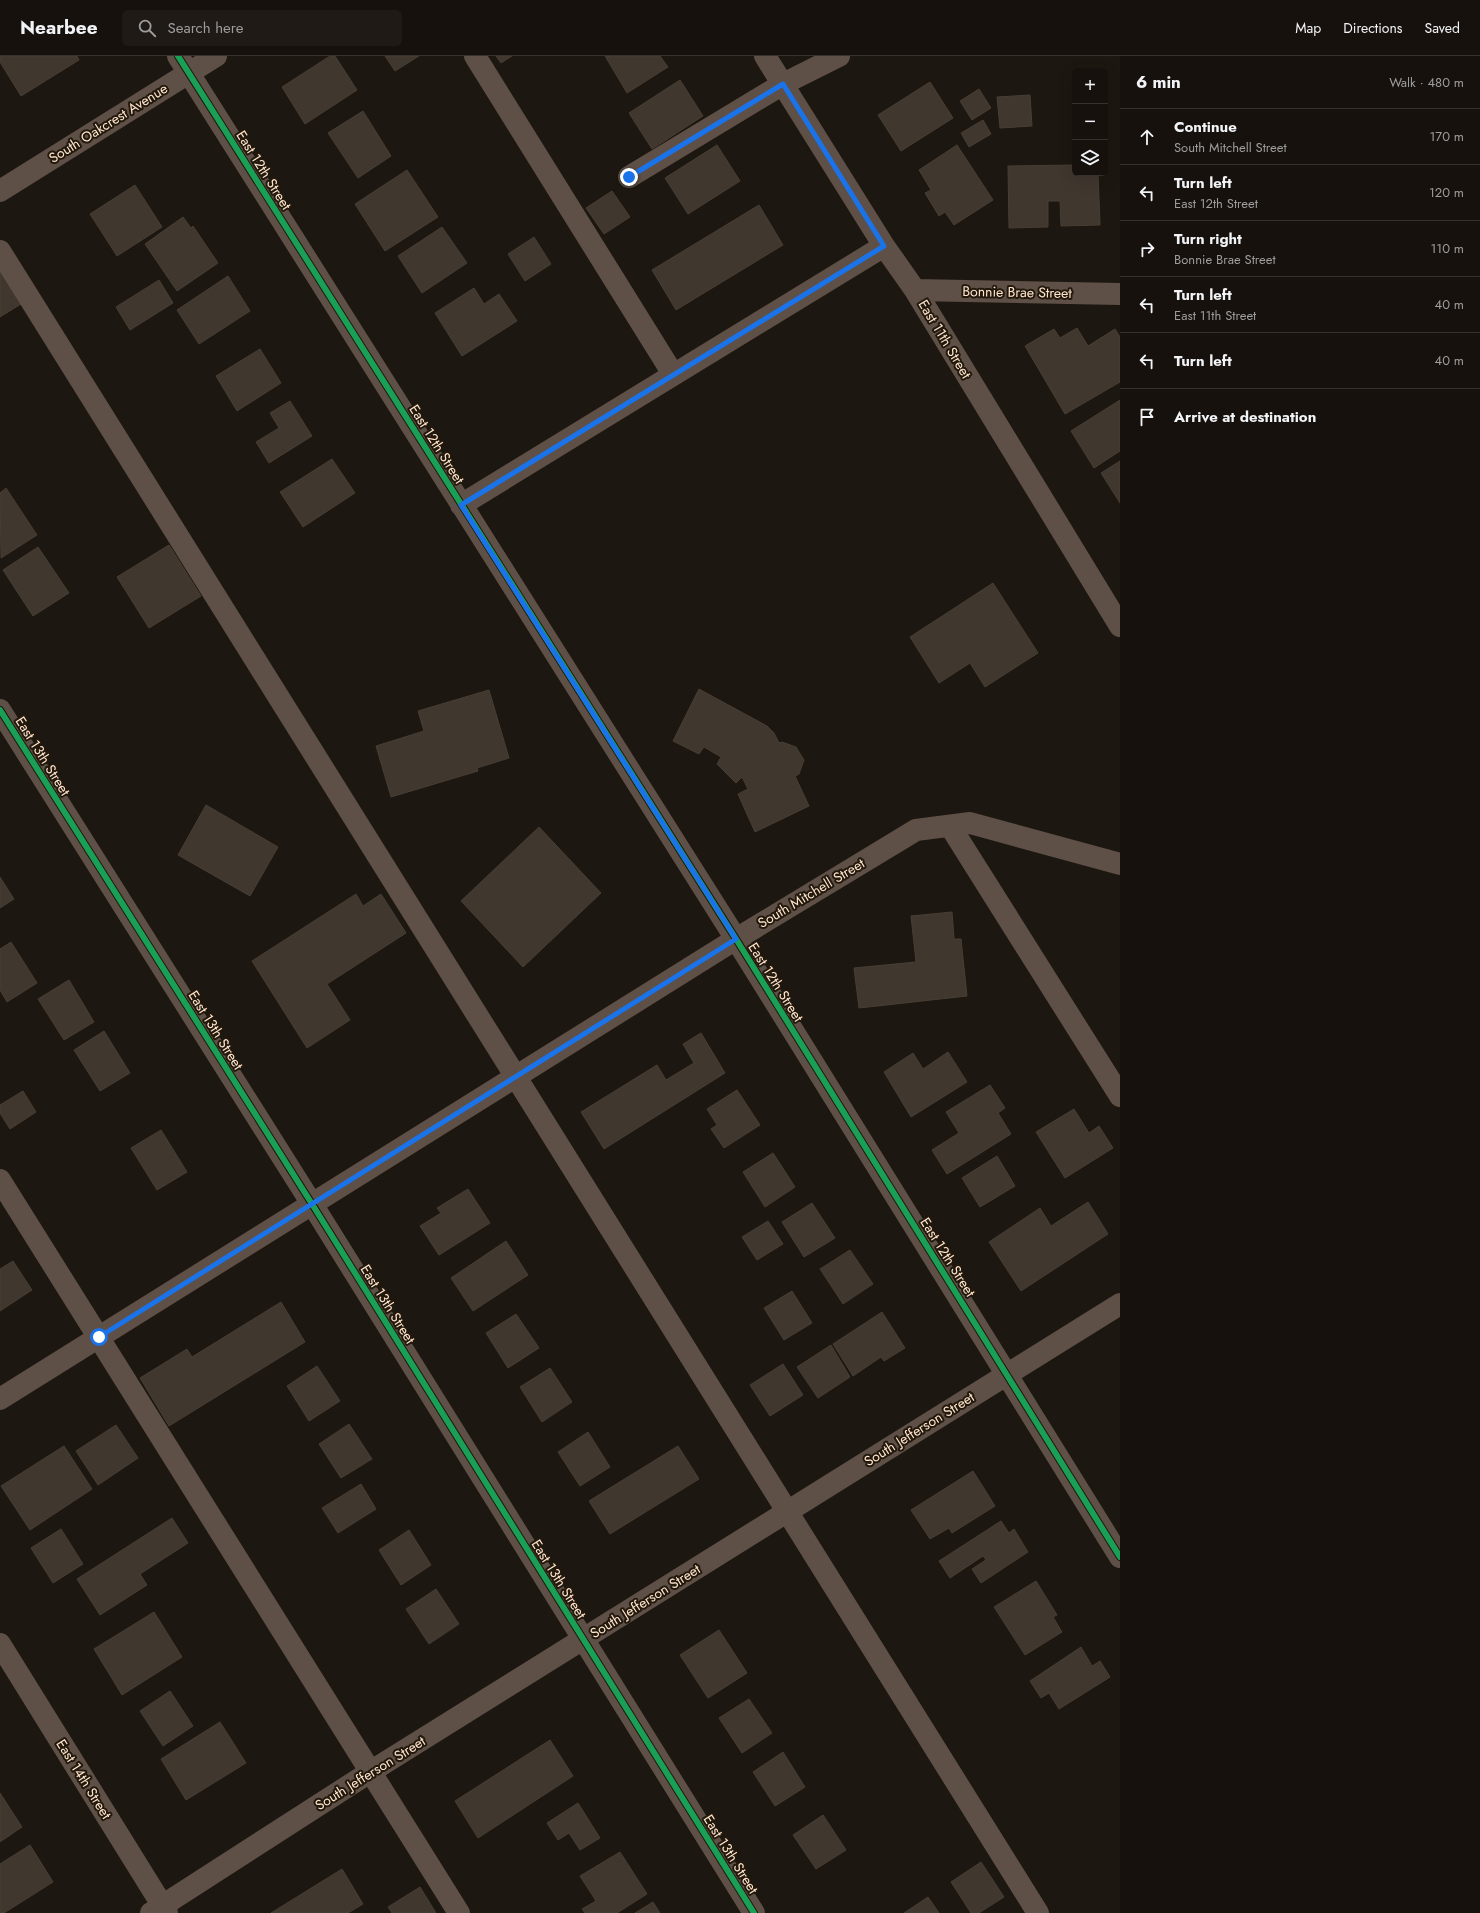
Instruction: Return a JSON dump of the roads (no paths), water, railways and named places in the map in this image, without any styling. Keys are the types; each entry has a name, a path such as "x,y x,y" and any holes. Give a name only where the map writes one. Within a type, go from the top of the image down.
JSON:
{"street":[{"name":"South Oakcrest Avenue","path":"0,191 184,65 216,56"},
{"path":"474,56 673,374"},
{"name":"East 11th Street","path":"765,56 884,246 915,290 1120,626"},
{"path":"629,177 783,84 840,56"},
{"name":"East 12th Street","path":"184,65 736,939 1120,1557"},
{"path":"461,505 884,246"},
{"path":"0,251 1038,1913"},
{"name":"Bonnie Brae Street","path":"915,290 1120,294"},
{"name":"East 13th Street","path":"0,710 312,1204 754,1913"},
{"name":"South Mitchell Street","path":"0,1399 736,939 916,830 970,823 1120,864"},
{"path":"950,826 1120,1096"},
{"path":"0,1180 458,1913"},
{"name":"South Jefferson Street","path":"160,1911 370,1772 1120,1304"},
{"name":"East 14th Street","path":"0,1644 160,1911"}]}
